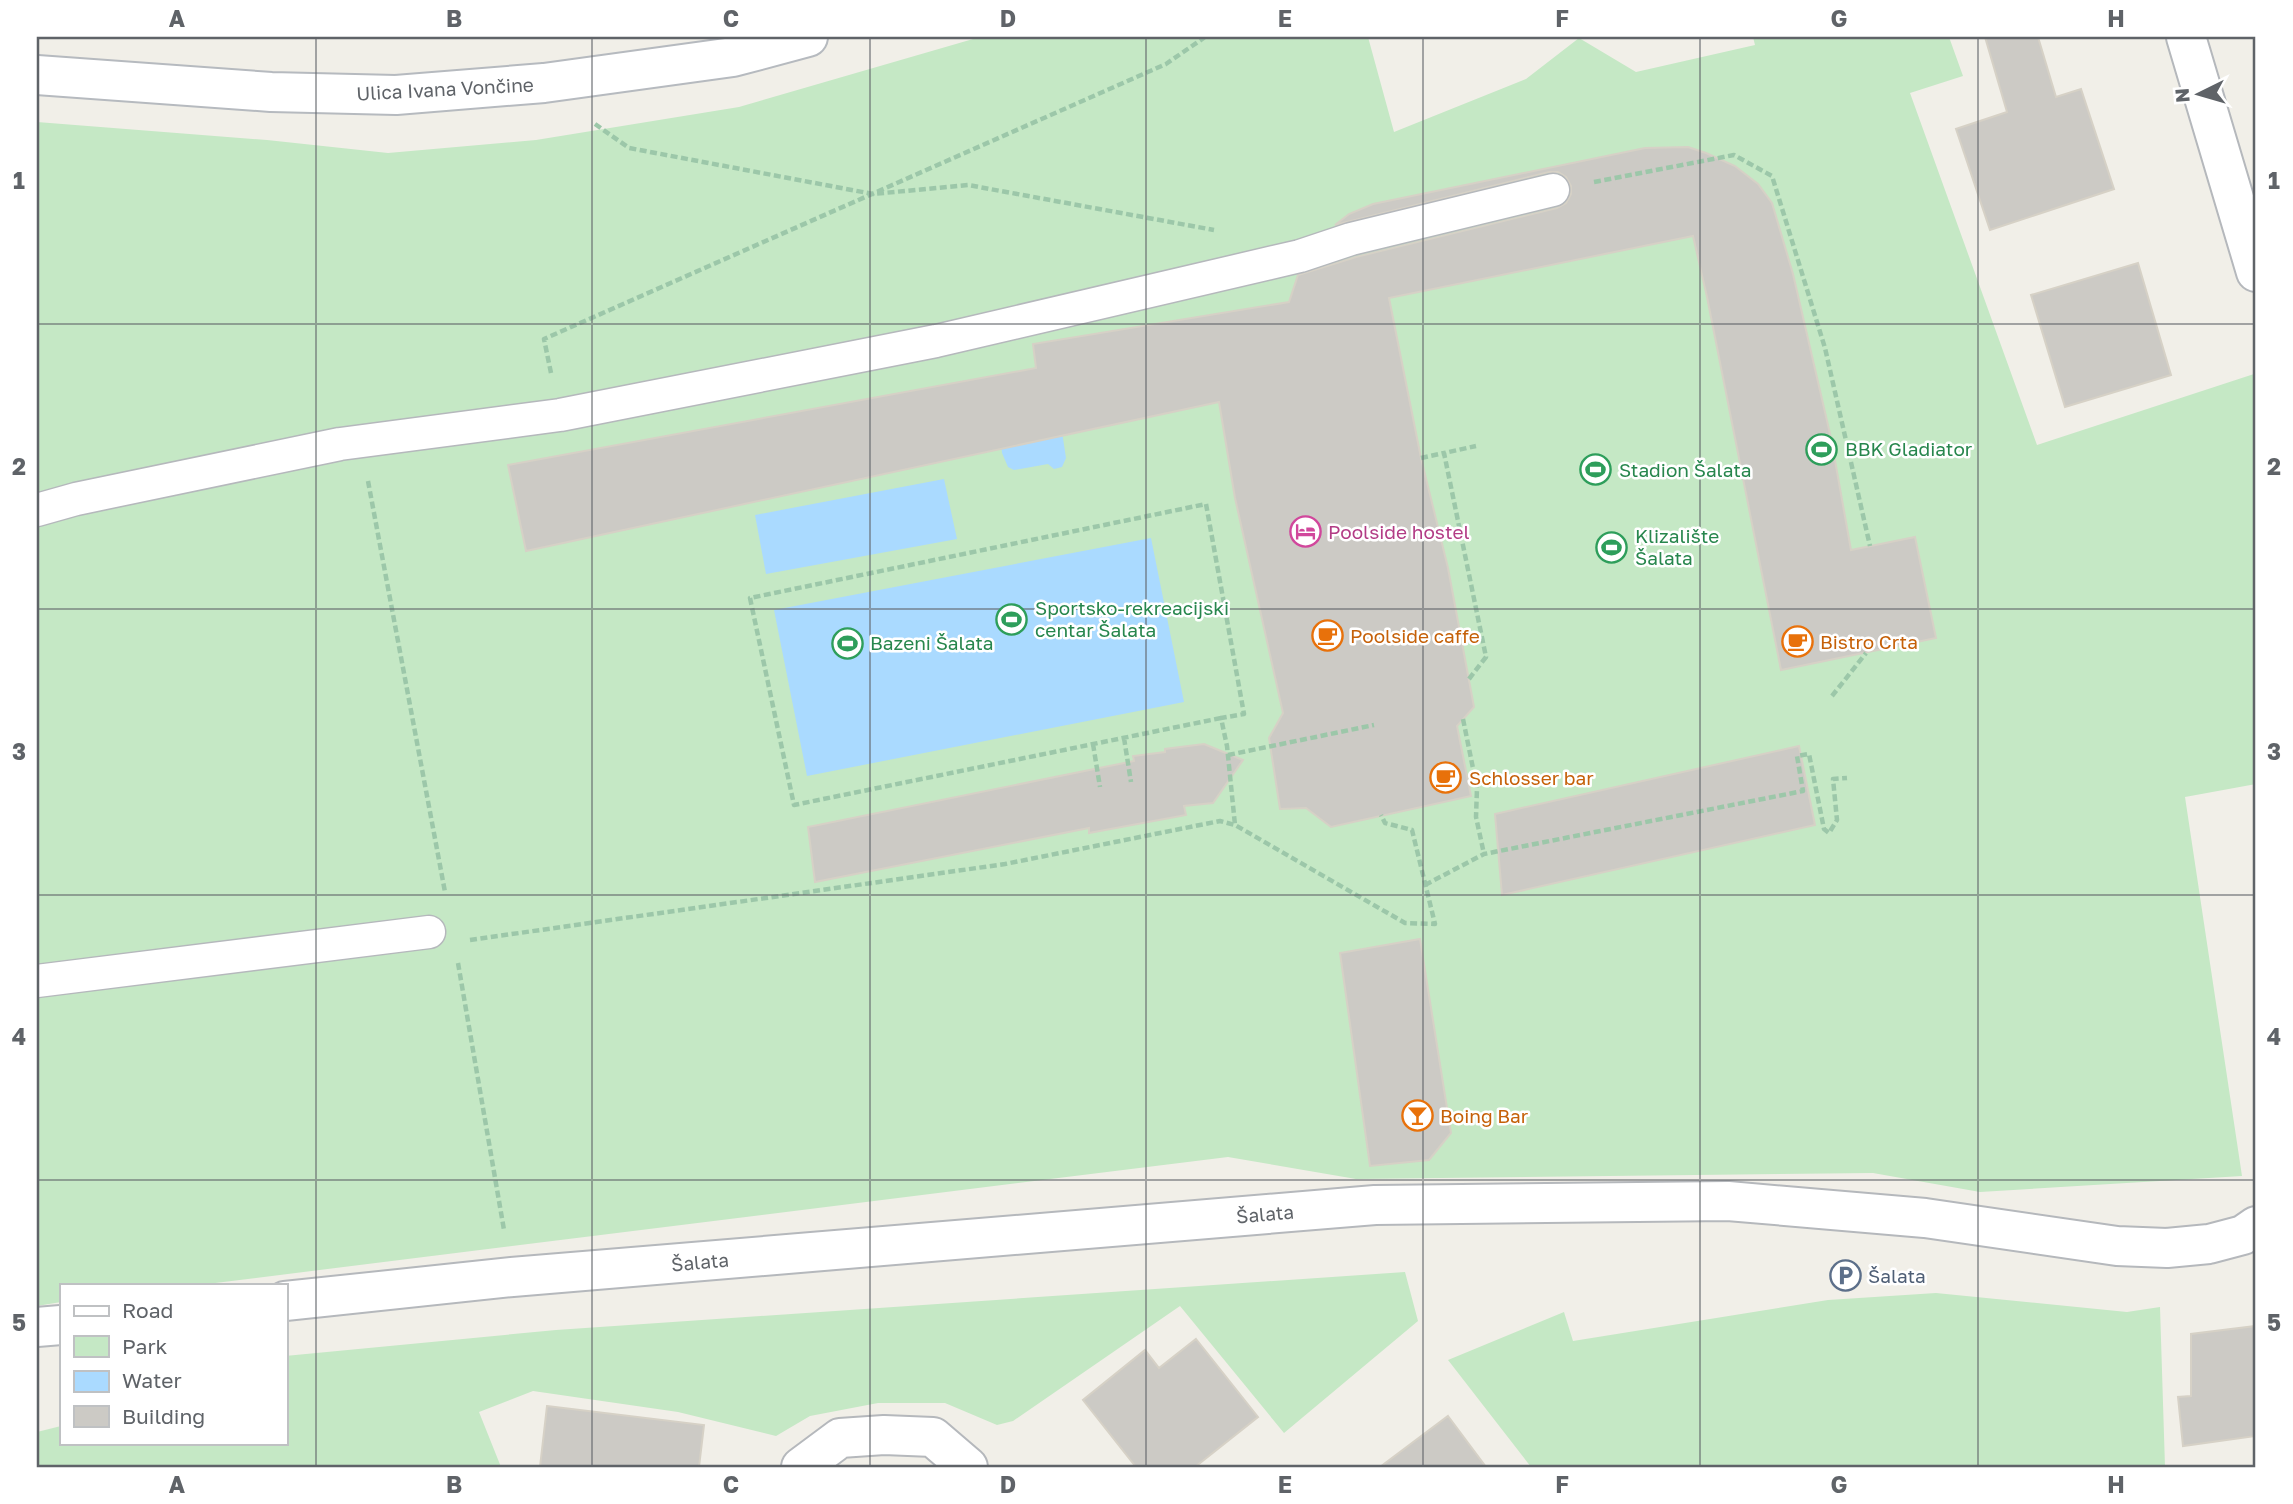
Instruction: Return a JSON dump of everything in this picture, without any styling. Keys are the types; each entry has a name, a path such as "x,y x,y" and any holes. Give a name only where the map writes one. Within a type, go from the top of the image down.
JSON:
{"street":[{"name":"Ulica Ivana Vončine","path":"37,75 271,92 396,95 544,83 733,57 808,37"},
{"path":"2186,37 2256,272"},
{"name":"Šalata","path":"287,1301 512,1278 1376,1205 1728,1201 1925,1218 2117,1246 2167,1248 2208,1244 2250,1230"},
{"path":"37,1327 60,1325"},
{"path":"801,1467 840,1438 884,1435 933,1437 968,1467"}],"lane":[{"path":"37,510 76,499 340,444 560,415 936,341 1300,256 1351,239 1553,190"},
{"path":"37,981 442,937"}],"path":[{"path":"560,415 544,339 1166,64 1205,37"},
{"path":"595,124 629,148 873,194 968,185 1216,230"},
{"path":"1553,190 1734,155 1772,176 1825,348 1870,546"},
{"path":"1421,458 1476,446"},
{"path":"1444,453 1486,657 1468,679"},
{"path":"368,481 447,901"},
{"path":"1206,504 1244,714 1124,738 794,805 750,598 1206,504"},
{"path":"1832,696 1866,653"},
{"path":"1221,718 1228,755 1235,825"},
{"path":"1463,719 1477,789 1476,817 1484,854"},
{"path":"1228,755 1374,725"},
{"path":"1124,738 1131,782"},
{"path":"1093,744 1100,787"},
{"path":"1425,885 1484,854 1803,791 1797,756 1809,754 1824,829 1829,833 1837,820 1833,779 1847,778"},
{"path":"512,1278 442,937 1005,864 1220,821 1235,825 1405,923 1436,924 1412,830 1385,822 1381,815"}],"green space":[{"name":"Sportsko-rekreacijski centar Šalata","path":"980,37 1368,37 1394,132 1526,79 1579,38 1636,72 1755,45 1753,37 1949,37 1963,76 1910,93 2037,445 2254,374 2256,381 2256,784 2185,797 2242,1176 1980,1192 1873,1173 1356,1179 1228,1157 207,1284 60,1284 60,1302 37,1306 37,122 267,140 388,153 536,140 739,107"},
{"path":"1405,1272 1418,1321 1284,1433 1180,1306 1013,1421 997,1425 945,1403 878,1403 810,1416 776,1436 678,1412 533,1391 479,1412 501,1467 37,1467 37,1432 60,1426 60,1444 287,1444 287,1356 556,1330"},
{"path":"1936,1293 2127,1312 2160,1307 2165,1467 1531,1467 1448,1360 1564,1312 1573,1341 1828,1300"}],"water":[{"path":"1059,412 1066,458 1062,467 1054,469 1048,464 1014,470 1008,467 1002,453 999,420"},
{"path":"944,479 957,539 766,574 755,515"},
{"path":"1151,538 1184,702 807,776 774,610"}],"building":[{"path":"1985,37 2038,37 2056,97 2081,89 2114,189 1990,230 1956,129 2007,112"},
{"path":"1688,147 1735,166 1758,184 1772,203 1793,274 1831,438 1851,550 1915,537 1936,638 1781,670 1693,236 1389,298 1421,458 1448,568 1474,707 1457,726 1471,796 1331,827 1306,808 1280,809 1269,738 1283,713 1235,498 1219,402 526,551 508,465 1036,368 1033,344 1289,302 1298,275 1356,257 1557,208 1566,203 1571,194 1571,186 1566,177 1558,172 1549,172 1335,225 1349,214 1373,204 1645,148"},
{"path":"2138,263 2171,375 2065,407 2031,295"},
{"path":"1204,744 1243,760 1213,803 1184,806 1186,815 1089,833 1089,828 815,882 808,827 1134,761 1133,756 1165,752 1165,749"},
{"path":"1799,746 1815,825 1502,895 1495,814"},
{"path":"1420,939 1451,1133 1429,1160 1370,1166 1340,953"},
{"path":"2256,1326 2256,1436 2183,1446 2178,1397 2191,1396 2191,1334"},
{"path":"1196,1339 1258,1417 1195,1467 1136,1467 1083,1400 1145,1350 1159,1368"},
{"path":"547,1406 704,1425 699,1467 540,1467"},
{"path":"1448,1416 1486,1467 1380,1467"}],"place":[{"name":"BBK Gladiator","path":"1822,449"},
{"name":"Stadion Šalata","path":"1596,470"},
{"name":"Poolside hostel","path":"1305,532"},
{"name":"Klizalište Šalata","path":"1612,547"},
{"name":"Sportsko-rekreacijski centar Šalata","path":"1012,619"},
{"name":"Poolside caffe","path":"1327,636"},
{"name":"Bistro Crta","path":"1797,642"},
{"name":"Bazeni Šalata","path":"847,643"},
{"name":"Schlosser bar","path":"1446,778"},
{"name":"Boing Bar","path":"1417,1116"},
{"name":"Šalata","path":"1845,1276"}]}
